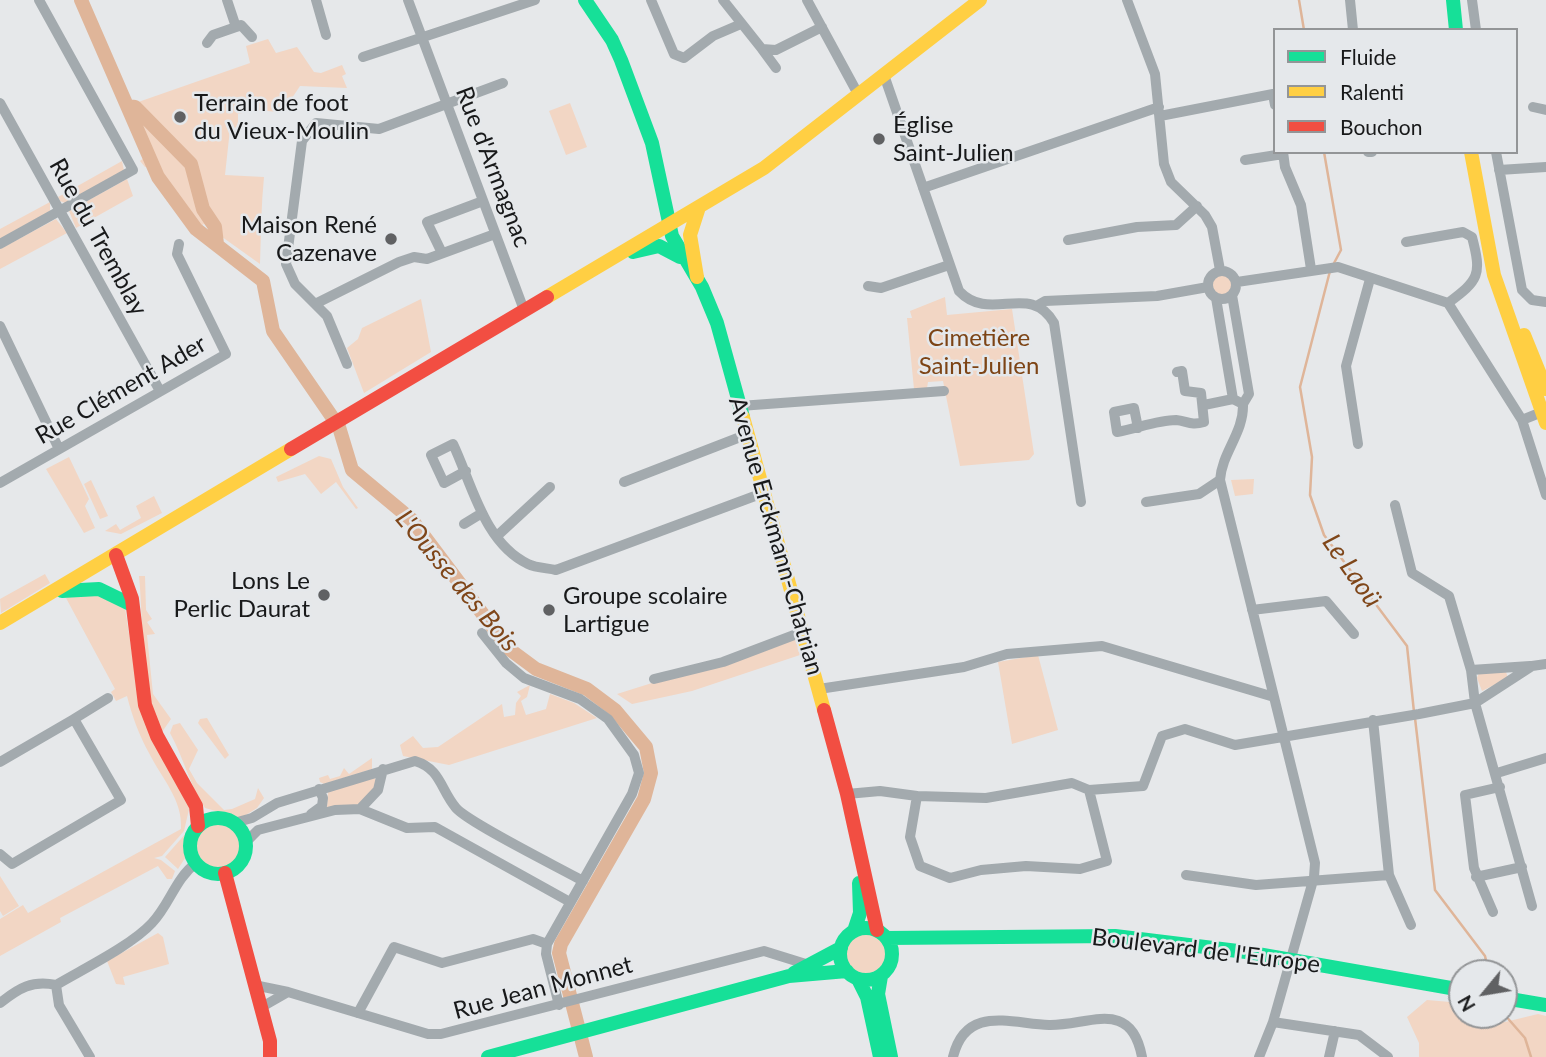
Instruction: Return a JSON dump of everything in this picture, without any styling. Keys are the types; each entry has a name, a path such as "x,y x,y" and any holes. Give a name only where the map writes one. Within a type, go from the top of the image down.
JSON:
{"main road":[{"name":"Avenue Erckmann-Chatrian","path":"585,0 612,40 624,68 652,143 672,236 693,272 717,323 847,794 858,857 882,934"},
{"path":"0,623 764,168 979,0"},
{"path":"1453,0 1456,28"},
{"path":"1471,154 1494,275 1544,415"},
{"path":"1476,154 1501,274 1546,389"},
{"path":"625,251 638,253 650,247 668,247 693,272 699,262 689,240 689,229 699,206"},
{"path":"116,555 132,605 145,705 157,736 196,806 198,826 191,840 196,863 209,872 225,873 239,864 246,842 234,823 212,818 196,806"},
{"path":"51,594 92,586 107,588 132,605"},
{"path":"198,826 212,818"},
{"name":"Avenue Erckmann-Chatrian","path":"854,931 860,913 858,857"},
{"path":"225,873 270,1041 279,1057"},
{"path":"880,1057 867,997 842,965 841,948 845,938 854,931 882,934 892,954 891,962 881,976 878,994 891,1057"},
{"name":"Boulevard de l'Europe","path":"882,934 949,941"},
{"name":"Boulevard de l'Europe","path":"891,962 908,951 949,941 1015,936 1114,936 1276,957 1448,987"},
{"path":"488,1057 789,976 841,948"},
{"path":"789,976 881,976"},
{"path":"1518,1000 1546,1005"},
{"path":"270,1041 270,1057"}],"street":[{"path":"0,244 133,170 38,0"},
{"path":"227,0 236,27"},
{"path":"316,0 326,35"},
{"name":"Rue d'Armagnac","path":"408,0 524,310"},
{"path":"363,57 535,0"},
{"path":"651,0 674,54 684,58 713,36 741,24"},
{"path":"723,0 776,68"},
{"path":"807,0 858,94"},
{"path":"1127,0 1155,74 1164,164 1171,182 1197,206 1212,227 1220,271"},
{"path":"1350,0 1353,28"},
{"path":"1472,0 1476,28"},
{"path":"207,43 213,35 241,25 252,37"},
{"path":"762,49 776,50 822,27"},
{"path":"884,75 959,291 968,301 981,306 1027,302 1038,305 1054,323 1081,502"},
{"path":"347,364 327,316 295,284 286,264 302,141 316,123 379,129 503,83"},
{"path":"923,188 1159,112 1273,97"},
{"name":"Rue du Tremblay","path":"0,103 160,391"},
{"path":"1533,107 1546,110"},
{"path":"1245,160 1278,154"},
{"path":"1283,154 1285,167 1301,205 1311,270"},
{"path":"1496,154 1522,290 1532,300 1546,302"},
{"path":"1499,170 1546,167"},
{"path":"442,253 427,222 483,201"},
{"path":"1068,240 1137,227 1176,225 1186,220 1197,206"},
{"path":"1406,242 1463,232 1472,237 1479,262 1478,275 1448,303"},
{"path":"315,304 399,262 442,253 495,234"},
{"name":"Rue Clément Ader","path":"0,483 226,354 177,254 179,244"},
{"path":"868,286 880,288 949,265"},
{"path":"1237,282 1333,267 1448,303 1521,420 1546,495"},
{"path":"1208,287 1212,275 1220,271 1229,272 1237,282"},
{"path":"1357,444 1346,366 1370,279"},
{"path":"1237,282 1232,295 1249,394 1243,404 1239,430 1221,464 1220,480 1315,863 1313,881 1273,1022 1259,1057"},
{"path":"1038,305 1045,302 1157,296 1208,287"},
{"path":"1208,287 1216,298 1233,399"},
{"path":"1216,298 1232,295"},
{"path":"0,326 59,449"},
{"path":"1138,428 1176,420 1191,426 1204,422 1201,393 1185,391 1182,371 1177,372"},
{"path":"740,407 944,391"},
{"path":"1204,405 1233,399 1243,404"},
{"path":"1521,420 1544,415"},
{"path":"624,482 748,434"},
{"path":"466,471 482,513 510,552 530,565 556,570 763,493"},
{"path":"1146,502 1199,494 1220,480"},
{"path":"497,536 550,487"},
{"path":"1395,505 1412,573 1449,596 1471,670 1475,703 1497,772 1532,906"},
{"path":"464,524 482,513"},
{"path":"1252,610 1326,601 1354,634"},
{"path":"654,680 723,662 802,632"},
{"path":"482,633 506,663 524,678 580,699 598,710 621,734 634,755 639,773 632,794 547,944 546,954 568,1004"},
{"path":"819,689 964,667 1007,654 1102,646 1274,697"},
{"path":"1471,670 1546,664"},
{"path":"847,794 880,791 917,796 986,798 1072,783 1089,790 1143,786 1162,736 1185,729 1235,745 1475,703 1532,666"},
{"path":"0,762 108,698"},
{"path":"0,854 12,864 121,800 74,719"},
{"path":"1373,720 1389,875 1410,925"},
{"path":"1497,772 1546,758"},
{"path":"234,823 252,818 277,803 415,761 428,765 441,779 458,810 583,881"},
{"path":"360,809 378,790 383,769"},
{"path":"1493,912 1476,877 1465,794 1500,787"},
{"path":"296,821 322,806 319,789"},
{"path":"917,796 910,837 920,866 950,878 981,870 1026,866 1080,869 1107,861 1089,790"},
{"path":"277,803 296,821"},
{"path":"246,842 258,830 335,810 360,809 407,828 435,827 570,902"},
{"path":"0,1003 18,988 34,983 56,985 151,925 170,899 181,874 196,863"},
{"path":"1476,877 1522,867"},
{"path":"1186,875 1256,885 1389,875"},
{"path":"358,1013 394,947 442,963 533,939 547,944"},
{"name":"Rue Jean Monnet","path":"254,985 288,992 428,1034 441,1034 568,1004 764,951 809,965"},
{"path":"56,985 60,1005 90,1057"},
{"path":"261,1008 288,992"},
{"path":"953,1057 961,1038 982,1022 1004,1019 1051,1025 1105,1017 1127,1027 1135,1036 1142,1057"},
{"path":"1273,1022 1359,1035 1388,1057"},
{"path":"1329,1057 1335,1031"}],"green space":[{"path":"268,39 276,53 297,47 314,72 321,73 342,65 346,74 342,76 347,88 300,86 292,98 283,99 278,112 257,110 238,114 238,127 230,129 225,175 264,177 260,264 204,224 197,228 151,167 145,167 140,161 145,157 124,107 250,63 246,46"},
{"path":"570,103 587,147 566,155 549,111"},
{"path":"122,161 124,171 65,203 60,201 58,197"},
{"path":"127,179 133,196 76,228 69,211"},
{"path":"50,202 50,211 0,239 0,229"},
{"path":"56,219 67,233 0,269 0,249"},
{"path":"1222,275 1229,278 1232,285 1229,292 1222,295 1215,292 1212,285 1215,278"},
{"name":"Cimetière Saint-Julien","path":"945,297 947,315 1012,309 1034,454 1029,460 960,466 943,381 928,382 927,388 914,389 907,318 912,318 910,311"},
{"path":"421,299 431,352 364,393 347,348 358,339 362,328"},
{"path":"319,456 331,459 343,487 358,508 356,509 336,482 321,494 305,474 278,482 276,477"},
{"path":"69,457 89,499 85,506 95,528 84,533 46,469"},
{"path":"1254,479 1253,494 1235,496 1231,480"},
{"path":"91,480 108,516 100,519 84,484"},
{"path":"154,496 162,513 121,534 105,531 116,524 120,530 141,518 136,506"},
{"path":"45,574 50,583 1,613 0,599"},
{"path":"139,576 145,576 146,610 152,619 147,622 155,634 147,635 153,694 171,719 162,732 149,695 146,676"},
{"path":"100,591 125,608 140,705 190,805 184,831 162,856 154,858 175,871 172,879 167,879 158,866 60,918 61,922 0,956 0,919 23,905 28,913 181,829 181,818 175,799 142,739 127,696 116,701 111,692 115,689 66,598 80,592"},
{"path":"795,638 800,655 692,691 632,704 617,694"},
{"path":"1038,655 1058,730 1012,744 998,662"},
{"path":"1506,672 1508,678 1482,691 1477,678 1479,673"},
{"path":"530,685 527,697 521,701 526,715 546,709 550,694 574,703 597,718 449,765 403,756 400,745 413,736 423,748 438,747 502,704 504,717 515,715 516,703 521,696 517,692"},
{"path":"207,718 229,755 225,759 198,723 200,719"},
{"path":"180,723 198,750 189,769 197,783 224,810 255,799 258,788 264,798 257,808 241,818 205,808 170,733 173,725"},
{"path":"372,758 372,769 324,784 320,782 319,778 328,775 330,779 340,776 344,768 349,774"},
{"path":"374,777 378,782 363,804 330,809 327,807 328,792"},
{"path":"219,822 235,829 242,845 235,861 219,868 203,861 196,845 203,829"},
{"path":"187,832 187,855 178,869 165,857"},
{"path":"0,876 19,906 3,916 0,911"},
{"path":"158,933 163,937 169,964 123,977 125,985 116,984 107,961"},
{"path":"866,934 880,940 886,954 880,968 866,974 852,968 846,954 852,940"},
{"path":"1427,1000 1448,1002 1448,1029 1518,1029 1518,1019 1538,1014 1546,1016 1546,1057 1419,1057 1419,1043 1407,1017"}],"waterway":[{"name":"L'Ousse des Bois","path":"81,0 158,177 196,229 263,281 273,331 339,427 352,470 412,520 509,649 536,669 587,689 615,710 646,747 651,773 644,799 561,944 559,953 586,1057"},
{"name":"Le Laoü","path":"1299,0 1304,28"},
{"name":"L'Ousse des Bois","path":"127,106 135,107 191,164 203,209 215,227 217,244"},
{"name":"Le Laoü","path":"1324,154 1341,250 1333,265"},
{"name":"Le Laoü","path":"1330,271 1300,387 1312,457 1310,495 1324,535 1407,646 1414,712"},
{"name":"Le Laoü","path":"1415,718 1435,890 1486,959"},
{"name":"Le Laoü","path":"1517,1029 1525,1038 1531,1057"}],"traffic: fast":[{"path":"585,0 612,40 621,60 652,143 672,236 702,287 717,323 743,417"},
{"path":"1453,0 1456,28"},
{"path":"633,252 659,246 680,257"},
{"path":"62,591 99,589 132,605"},
{"path":"218,818 229,820 238,826 244,835 246,846 244,857 238,866 229,872 218,874 207,872 198,866 192,857 190,846 192,835 198,826 207,820 218,818"},
{"path":"854,931 860,913 859,883"},
{"path":"866,928 876,930 884,936 890,944 892,954 890,964 884,972 876,978 866,980 856,978 848,972 842,964 840,954 842,944 848,936 856,930 866,928"},
{"path":"887,938 1115,936 1246,952 1448,988"},
{"path":"794,973 841,948"},
{"path":"488,1057 789,976 847,971"},
{"path":"881,976 878,994 891,1057"},
{"path":"858,979 867,997 880,1057"},
{"path":"1518,1000 1546,1005"}],"traffic: slow":[{"path":"547,297 764,168 980,0"},
{"path":"1471,154 1494,275 1546,423"},
{"path":"697,277 690,235 699,207"},
{"path":"1524,335 1546,389"},
{"path":"743,417 824,710"},
{"path":"0,623 291,449"}],"traffic: jam":[{"path":"291,449 547,297"},
{"path":"116,555 132,599 145,705 157,736 196,806 198,826"},
{"path":"824,710 847,794 877,930"},
{"path":"225,873 270,1041 270,1057"}],"place":[{"name":"Terrain de foot du Vieux-Moulin","path":"180,117"},
{"name":"Église Saint-Julien","path":"879,139"},
{"name":"Maison René Cazenave","path":"391,239"},
{"name":"Lons Le Perlic Daurat","path":"324,595"},
{"name":"Groupe scolaire Lartigue","path":"549,610"}]}
